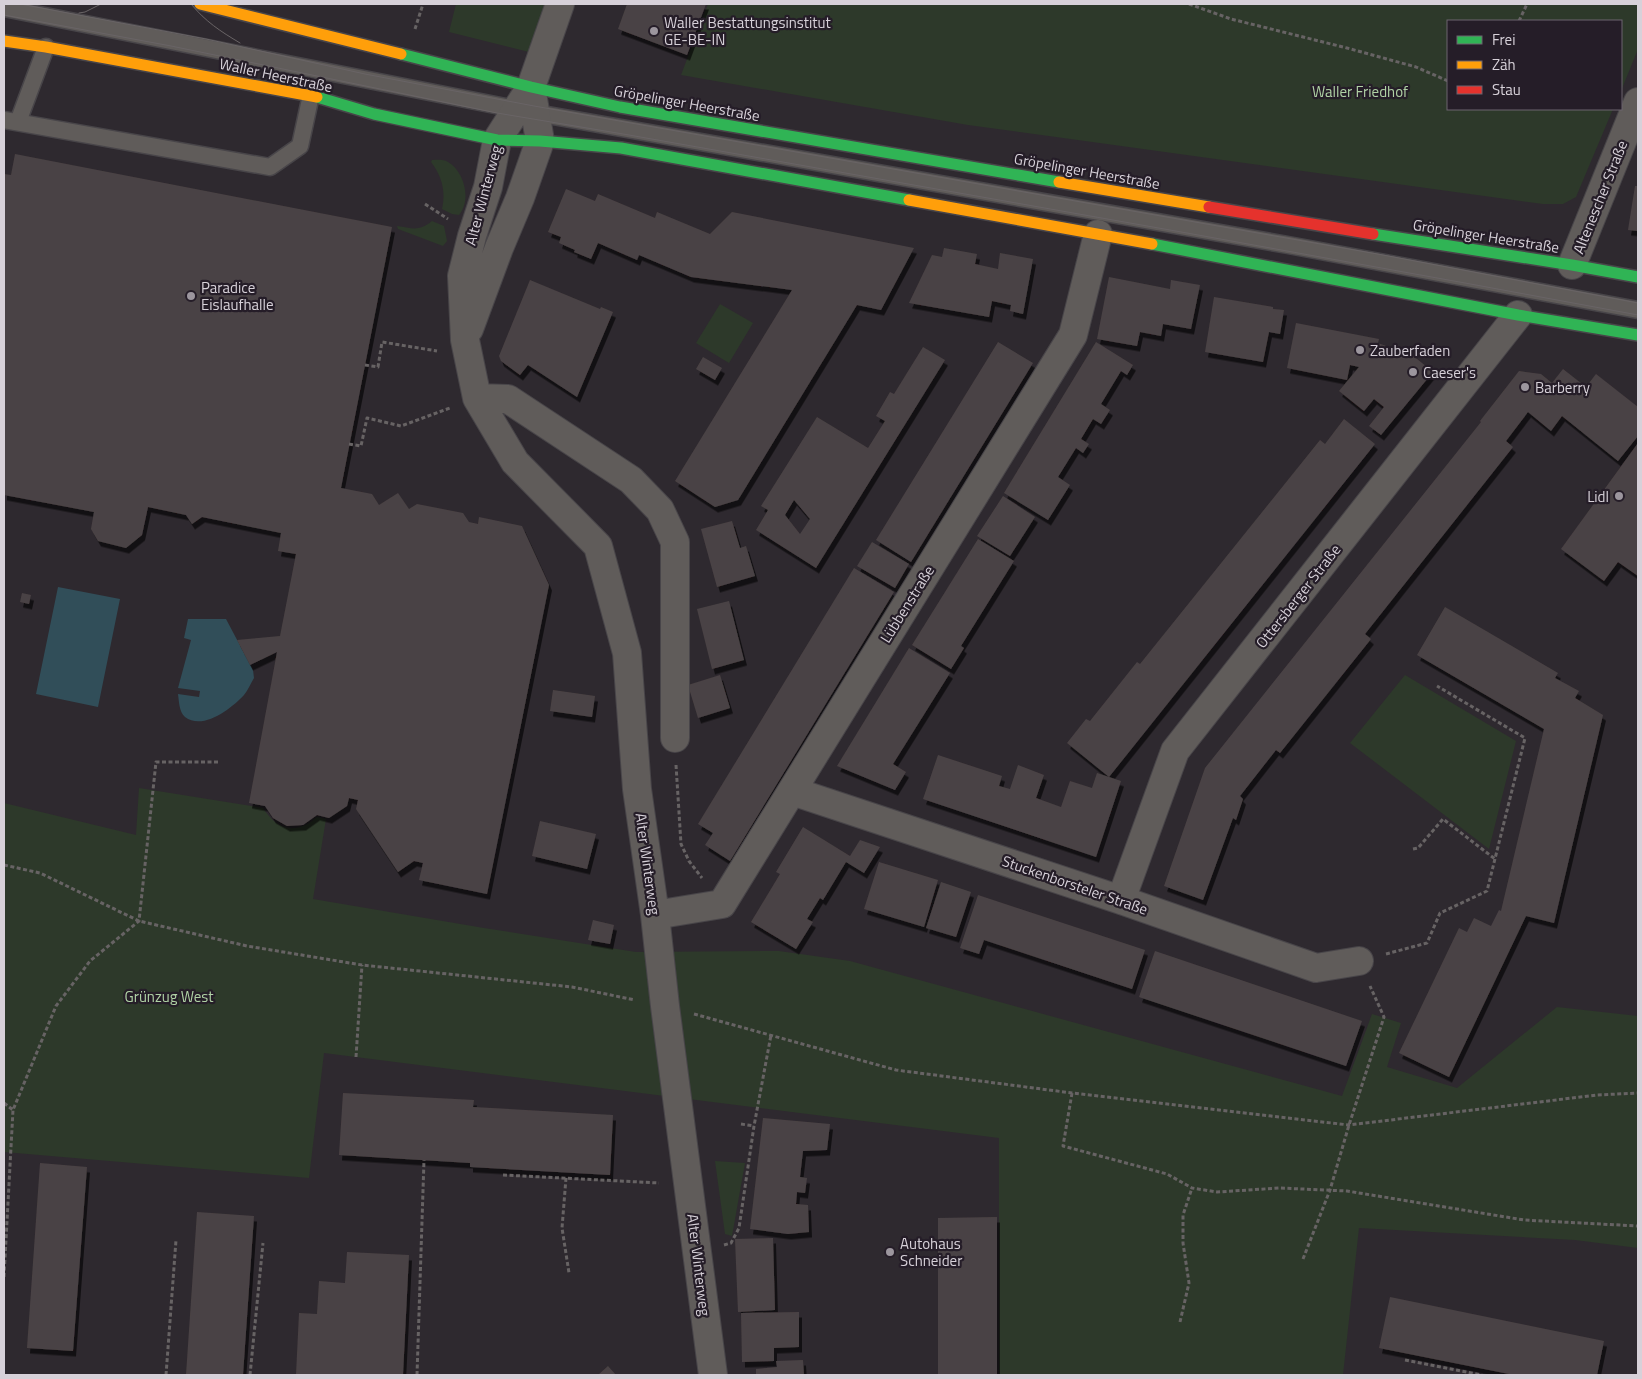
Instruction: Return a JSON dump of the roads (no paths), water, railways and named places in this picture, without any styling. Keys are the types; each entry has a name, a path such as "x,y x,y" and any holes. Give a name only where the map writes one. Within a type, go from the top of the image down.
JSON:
{"main road":[{"path":"200,4 531,86"},
{"name":"Waller Heerstraße","path":"4,42 46,47 311,95 374,114 497,140 540,141"},
{"name":"Gröpelinger Heerstraße","path":"531,86 620,107 700,121 1295,222 1638,277"},
{"path":"540,141 620,148 1098,234 1518,315 1638,335"}],"street":[{"name":"Alter Winterweg","path":"560,4 531,86 526,111 497,140 488,188 472,236 462,276 466,347 477,398 515,462 598,546 627,653 637,789 655,915 713,1375"},
{"name":"Altenescher Straße","path":"1572,265 1638,102"},
{"name":"Alter Winterweg","path":"466,347 499,248 520,198 540,141 526,111"},
{"name":"Lübbenstraße","path":"655,915 722,904 1073,335 1098,234"},
{"name":"Ottersberger Straße","path":"1120,900 1175,752 1518,315"},
{"path":"477,398 508,399 631,480 660,510 675,542 674,738"},
{"name":"Stuckenborsteler Straße","path":"792,791 1120,900 1316,968 1359,961"}],"lane":[{"path":"4,8 526,111 1268,241 1638,310"},
{"path":"46,47 11,121 270,167 300,146 311,95"}],"water":[{"path":"58,587 120,599 98,707 36,694"},
{"path":"188,619 226,619 253,670 254,678 244,695 225,711 208,720 192,721 183,715 180,709 178,694 199,697 200,691 178,688 191,640 184,638"}],"tram line":[{"path":"20,4 206,39 365,74 534,106 1383,255 1638,303"},
{"path":"79,13 101,4"},
{"path":"191,4 214,26 240,43"},
{"path":"4,15 171,46 497,113 1187,233 1638,315"}],"place":[{"name":"Waller Bestattungsinstitut GE-BE-IN","path":"654,31"},
{"name":"Paradice Eislaufhalle","path":"191,296"},
{"name":"Zauberfaden","path":"1360,350"},
{"name":"Caeser's","path":"1413,372"},
{"name":"Barberry","path":"1525,387"},
{"name":"Lidl","path":"1619,496"},
{"name":"Autohaus Schneider","path":"890,1252"}],"park label":[{"name":"Waller Friedhof","path":"1360,91"},
{"name":"Grünzug West","path":"169,996"}]}
